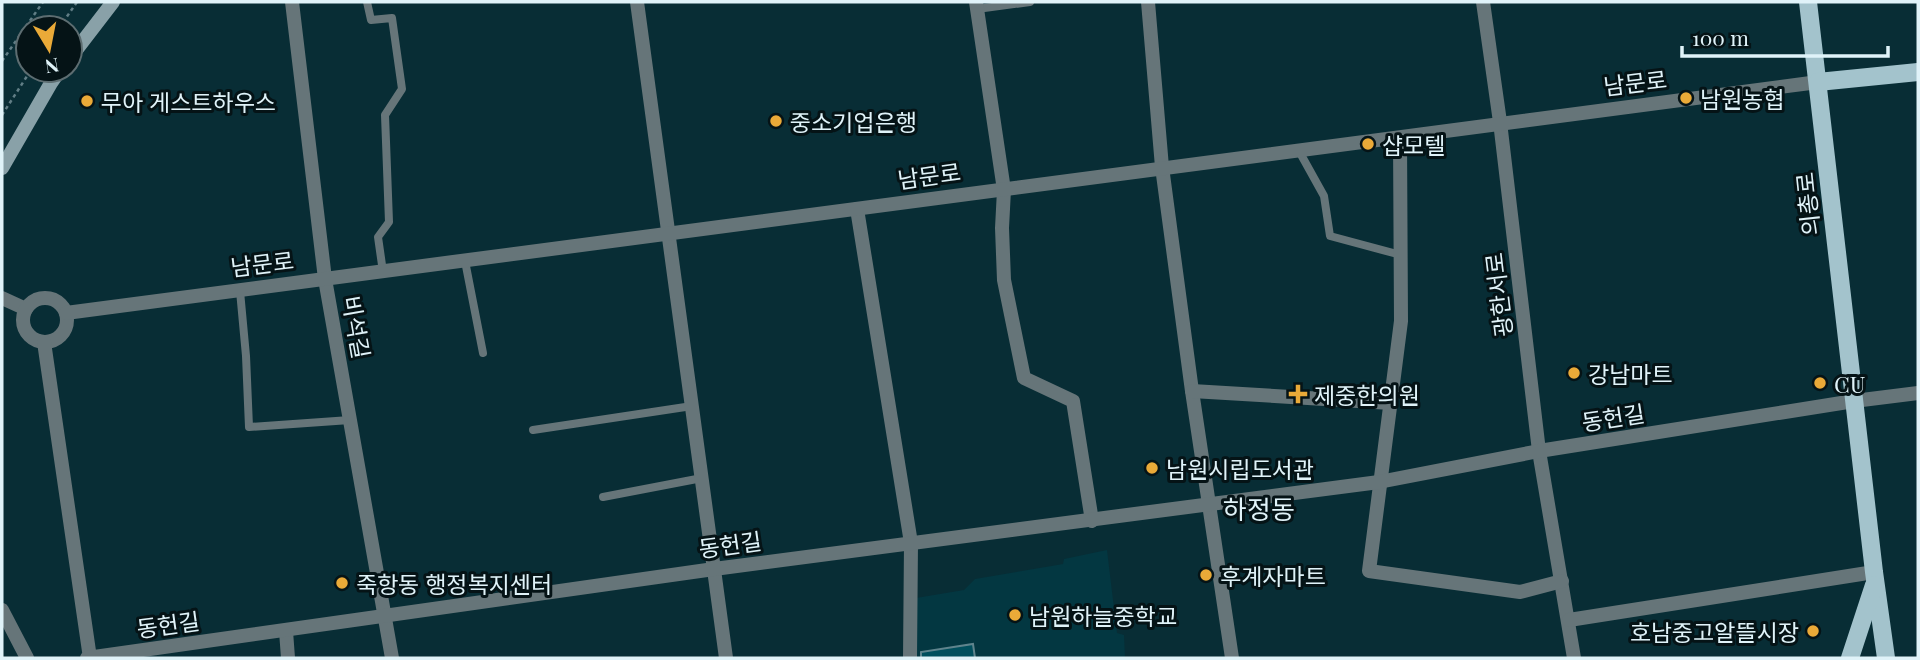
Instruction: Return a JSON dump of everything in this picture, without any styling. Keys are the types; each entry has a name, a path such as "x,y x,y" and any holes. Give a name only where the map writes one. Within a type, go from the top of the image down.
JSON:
{"main road":[{"name":"의총로","path":"1808,2 1886,658"},
{"name":"남문로","path":"1818,82 1918,72"},
{"path":"1850,658 1875,577"}],"street":[{"path":"84,40 113,2"},
{"name":"비석길","path":"292,2 325,279 392,658"},
{"path":"637,2 726,658"},
{"path":"1148,2 1162,167 1192,391 1233,658"},
{"name":"광한서로","path":"1483,2 1539,452 1574,658"},
{"path":"976,5 1004,190 1004,279 1024,377 1073,401 1092,521"},
{"name":"남문로","path":"66,313 1818,82"},
{"path":"2,168 50,84"},
{"path":"1400,138 1401,321 1369,571 1520,592 1562,582"},
{"path":"857,209 911,543 910,658"},
{"path":"2,284 2,297 26,309"},
{"path":"44,298 57,302 66,313 67,320 62,334 44,342 37,341 26,332 22,319 32,302 44,298"},
{"path":"44,342 89,658"},
{"path":"1192,391 1391,403"},
{"path":"1854,401 1918,393"},
{"name":"동헌길","path":"89,658 714,569 1380,482 1539,452 1854,401"},
{"path":"1569,620 1875,577"},
{"path":"2,610 27,658"},
{"path":"286,631 288,658"}],"lane":[{"path":"367,2 371,20 392,18 402,89 384,115 389,222 378,237 383,272"},
{"path":"976,5 1030,2"},
{"path":"1299,151 1324,196 1330,236 1401,255"},
{"path":"465,261 483,353"},
{"path":"240,291 246,356 248,427 350,420"},
{"path":"533,430 692,405"},
{"path":"603,497 702,478"}],"path":[{"path":"2,61 43,2"},
{"path":"2,115 22,84"}],"shaded area":[{"name":"남원하늘중학교","path":"1107,550 1117,633 1124,635 1125,658 915,658 916,598 964,590 975,579 1063,564 1064,559"}],"building":[{"path":"973,644 975,658 921,658 921,652"}],"place":[{"name":"남원농협","path":"1686,98"},
{"name":"무아 게스트하우스","path":"87,101"},
{"name":"중소기업은행","path":"776,121"},
{"name":"샵모텔","path":"1368,144"},
{"name":"강남마트","path":"1574,373"},
{"name":"CU","path":"1820,383"},
{"name":"제중한의원","path":"1298,394"},
{"name":"남원시립도서관","path":"1152,468"},
{"name":"후계자마트","path":"1206,575"},
{"name":"죽항동 행정복지센터","path":"342,583"},
{"name":"남원하늘중학교","path":"1015,615"},
{"name":"호남중고알뜰시장","path":"1813,631"}],"district":[{"name":"하정동","path":"1259,508"}]}
